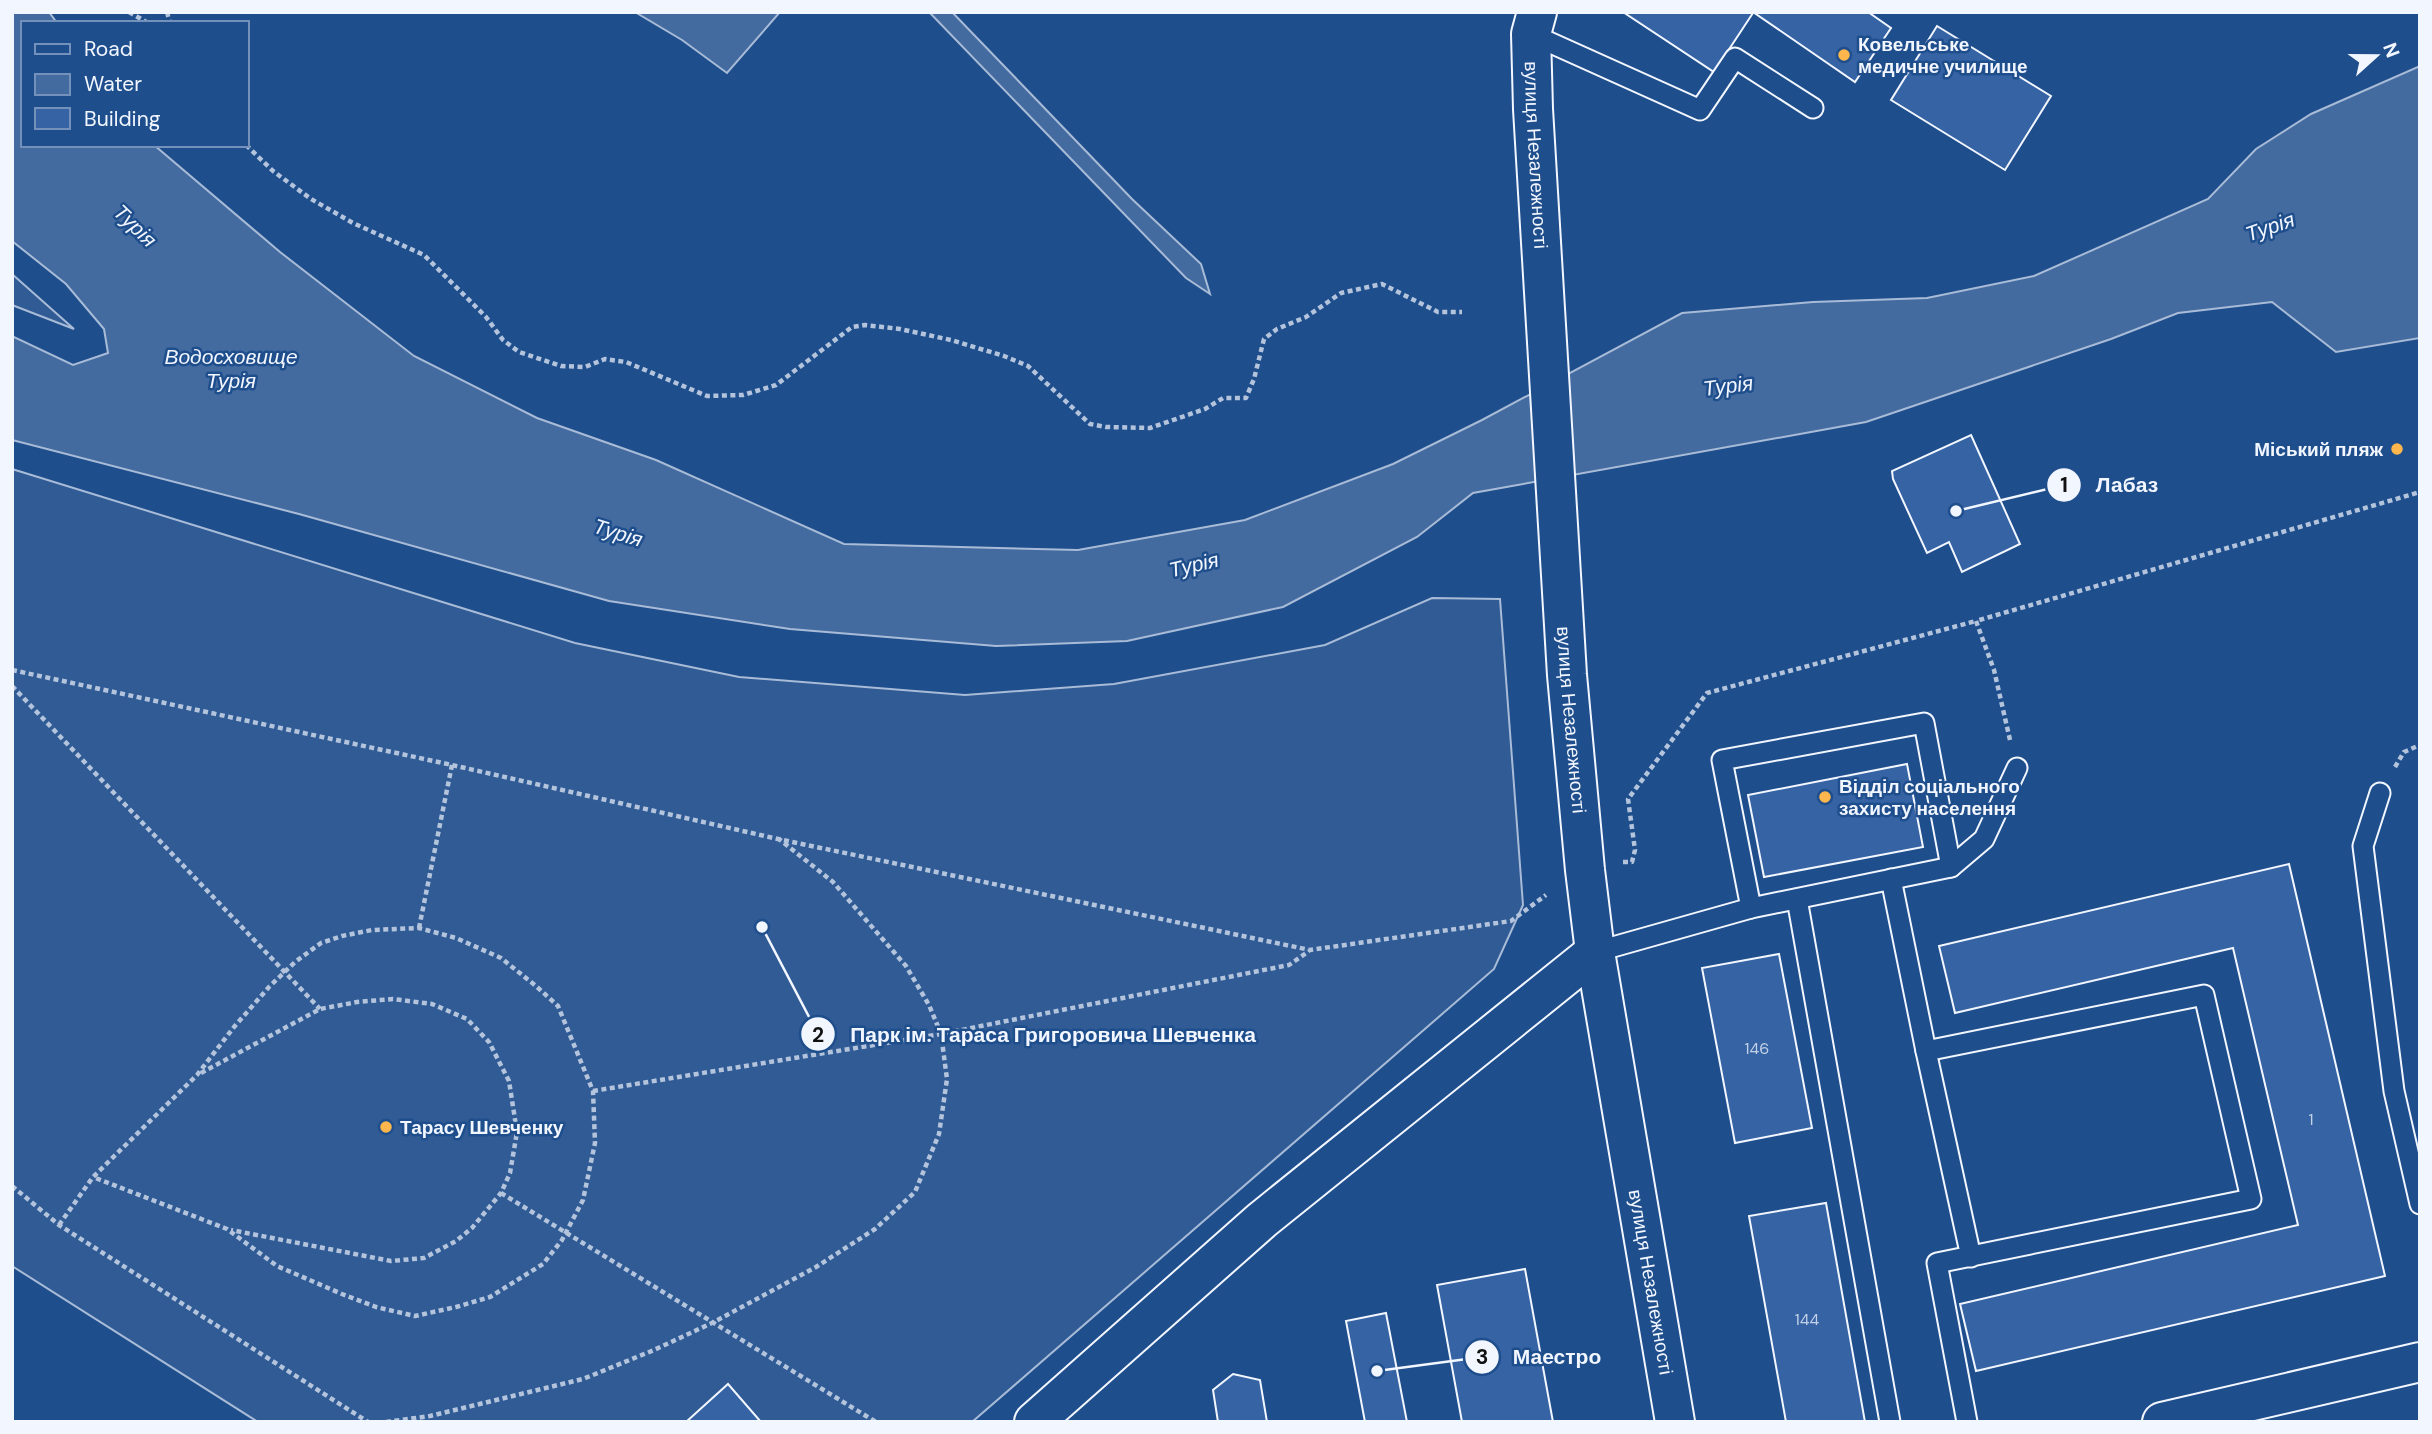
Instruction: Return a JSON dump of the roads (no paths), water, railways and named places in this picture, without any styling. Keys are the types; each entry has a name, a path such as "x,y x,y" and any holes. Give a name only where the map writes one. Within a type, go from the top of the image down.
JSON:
{"main road":[{"name":"вулиця Незалежності","path":"1534,23 1533,109 1567,675 1585,870 1595,952 1675,1422"},
{"path":"1034,1422 1262,1220 1595,952"},
{"path":"2162,1422 2419,1365"}],"lane":[{"path":"1534,23 1700,110 1735,58 1813,108"},
{"path":"1751,908 1722,760 1924,723 1951,867"},
{"path":"1595,952 1751,908 1951,867 1984,839 2017,768"},
{"path":"2380,793 2363,846 2394,1091 2420,1204"},
{"path":"1891,879 1971,1256"},
{"path":"1797,899 1890,1422"},
{"path":"1926,1051 2204,995 2251,1199 1937,1264 1967,1422"}],"water":[{"name":"Водосховище Турія","path":"12,12 49,12 56,21 21,21 21,147 156,147 280,252 414,356 537,418 656,460 844,544 1078,550 1245,520 1393,464 1482,420 1682,313 1813,302 1927,298 2034,276 2208,199 2256,149 2311,114 2420,66 2420,338 2336,352 2272,302 2178,313 2111,339 1866,422 1473,493 1417,537 1283,607 1127,641 996,646 790,629 609,601 299,514 12,440 12,336 73,365 108,353 104,329 66,284 12,241"},
{"path":"635,12 780,12 727,73 682,40"},
{"path":"929,12 952,12 1132,199 1201,264 1210,294 1186,278"}],"place":[{"name":"Ковельське медичне училище","path":"1844,55"},
{"name":"Міський пляж","path":"2397,449"},
{"name":"Лабаз","path":"1956,511"},
{"name":"Відділ соціального захисту населення","path":"1825,797"},
{"name":"Парк ім. Тараса Григоровича Шевченка","path":"762,927"},
{"name":"Тарасу Шевченку","path":"386,1127"},
{"name":"Маестро","path":"1377,1371"}],"water label":[{"name":"Турія","path":"135,226"},
{"name":"Турія","path":"2270,227"},
{"name":"Турія","path":"1728,386"},
{"name":"Турія","path":"618,533"},
{"name":"Турія","path":"1194,565"}]}
